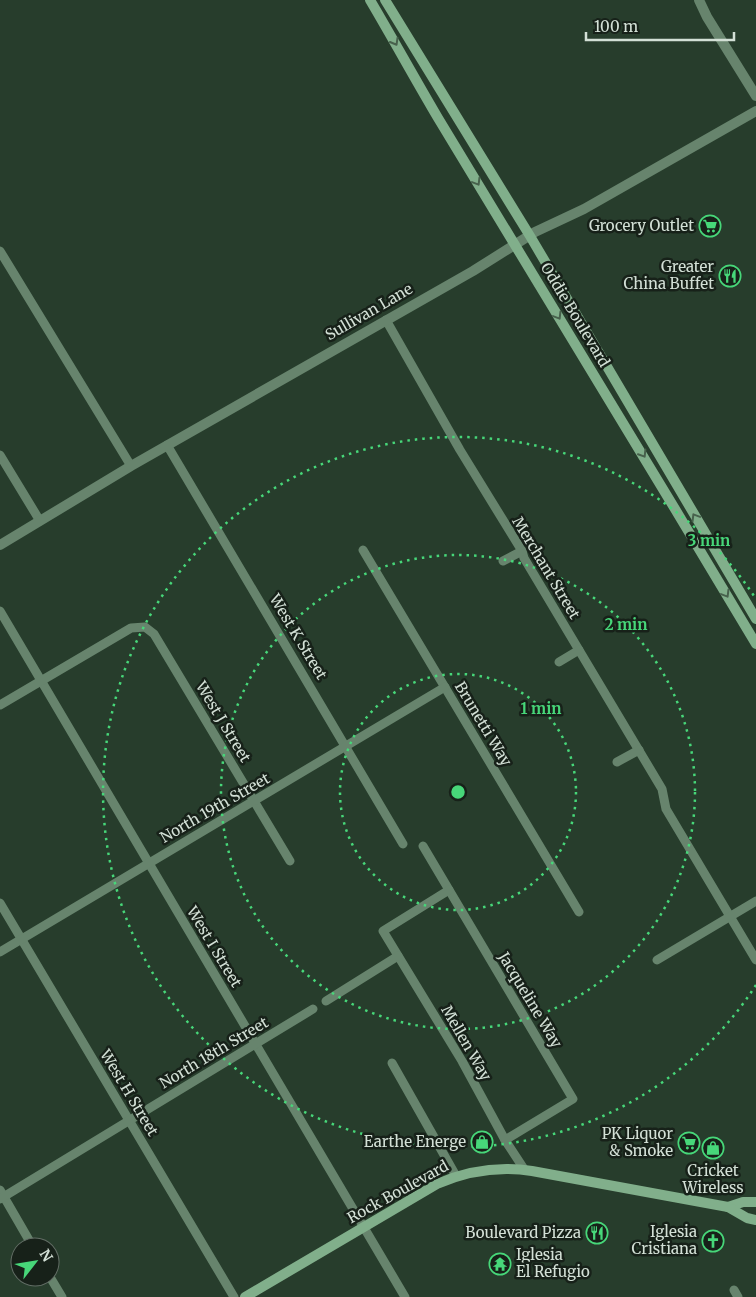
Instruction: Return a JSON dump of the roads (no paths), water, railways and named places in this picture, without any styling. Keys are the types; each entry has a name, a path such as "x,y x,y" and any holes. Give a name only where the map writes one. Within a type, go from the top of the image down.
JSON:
{"main road":[{"name":"Oddie Boulevard","path":"370,0 514,244 756,644"},
{"name":"Oddie Boulevard","path":"384,0 530,236 756,619"},
{"name":"Rock Boulevard","path":"245,1297 437,1184 456,1176 487,1170 524,1169 728,1207 747,1218 756,1220"},
{"name":"Rock Boulevard","path":"728,1207 743,1202 756,1202"}],"street":[{"path":"699,0 707,17 756,96"},
{"name":"Sullivan Lane","path":"0,545 131,466 473,271 514,244 584,209 756,112"},
{"path":"0,251 131,466"},
{"name":"Merchant Street","path":"386,320 460,450 522,551 662,789 666,809 756,960"},
{"name":"West K Street","path":"168,445 404,844"},
{"path":"0,455 40,521"},
{"name":"Brunetti Way","path":"363,550 579,912"},
{"path":"503,561 522,551"},
{"name":"West I Street","path":"0,610 405,1297"},
{"name":"West J Street","path":"41,680 131,628 145,627 154,634 290,861"},
{"path":"559,662 579,650"},
{"path":"0,705 41,680"},
{"name":"North 19th Street","path":"0,952 445,687"},
{"path":"617,762 639,750"},
{"name":"Jacqueline Way","path":"423,846 573,1099 505,1140"},
{"name":"Mellen Way","path":"449,890 383,931 462,1061 505,1140 524,1169"},
{"path":"657,960 756,902"},
{"name":"West H Street","path":"0,903 234,1297"},
{"path":"326,1001 398,956"},
{"name":"North 18th Street","path":"1,1195 314,1010"},
{"path":"392,1063 456,1176"},
{"path":"1,1195 27,1237"}],"place":[{"name":"Grocery Outlet","path":"710,226"},
{"name":"Greater China Buffet","path":"730,276"},
{"name":"Earthe Energe","path":"482,1142"},
{"name":"PK Liquor & Smoke","path":"689,1143"},
{"name":"Cricket Wireless","path":"713,1148"},
{"name":"Boulevard Pizza","path":"597,1233"},
{"name":"Iglesia Cristiana","path":"713,1241"},
{"name":"Iglesia El Refugio","path":"500,1264"}]}
